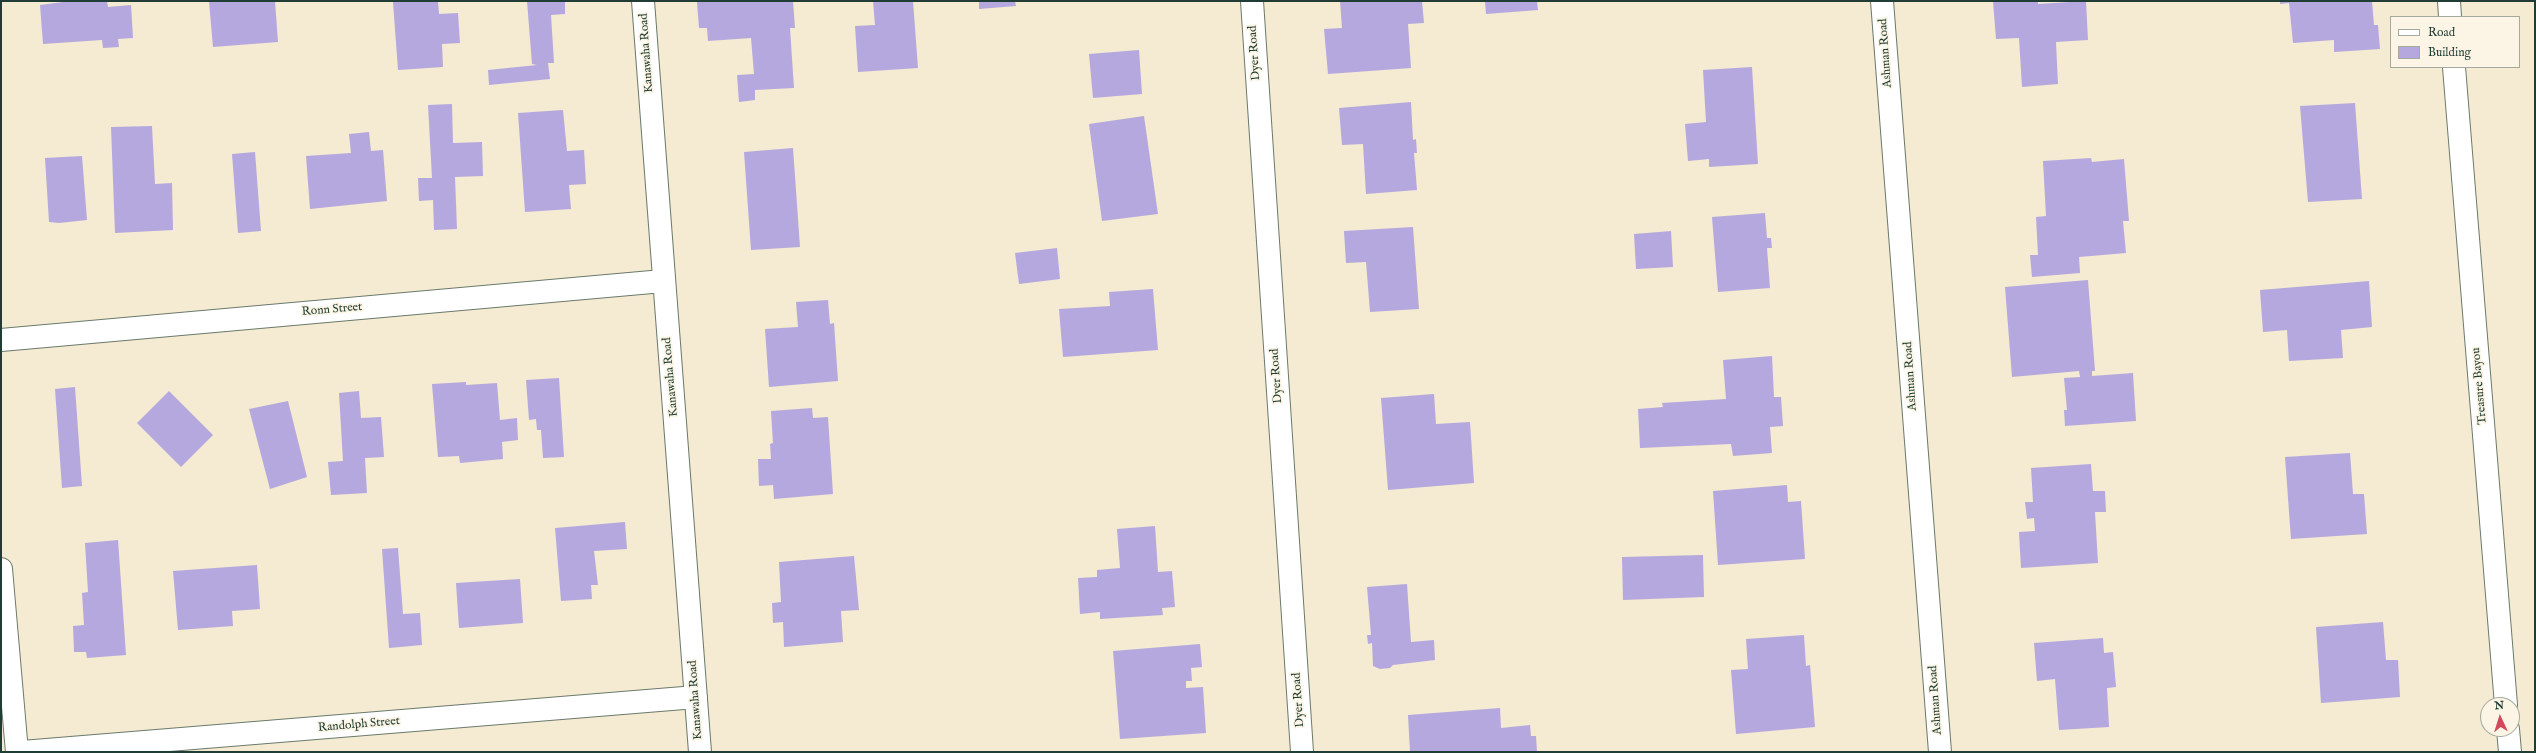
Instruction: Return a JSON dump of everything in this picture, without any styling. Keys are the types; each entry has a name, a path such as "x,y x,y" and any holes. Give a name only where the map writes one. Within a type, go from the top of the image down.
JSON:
{"street":[{"name":"Kanawaha Road","path":"643,1 663,281 700,752"},
{"name":"Dyer Road","path":"1252,1 1302,752"},
{"name":"Ashman Road","path":"1882,1 1940,752"},
{"path":"2449,1 2450,16"},
{"name":"Treasure Bayou","path":"2454,68 2505,697"},
{"name":"Ronn Street","path":"1,340 663,281"},
{"path":"1,569 17,752"},
{"name":"Randolph Street","path":"22,752 696,697"},
{"path":"2509,737 2510,752"}],"building":[{"path":"71,1 107,1 108,7 131,5 133,38 118,39 119,47 103,48 102,40 43,44 40,5"},
{"path":"209,1 275,1 278,42 213,47"},
{"path":"438,1 439,14 458,13 460,43 442,44 443,67 398,70 393,2"},
{"path":"527,1 565,1 565,14 551,15 554,63 548,63 550,79 489,85 488,70 537,65 532,64"},
{"path":"793,1 795,28 790,28 794,88 755,90 755,100 739,102 737,75 754,74 751,38 708,41 707,28 699,28 697,2"},
{"path":"873,1 913,1 918,68 858,72 855,26 875,25"},
{"path":"979,1 1015,1 1016,6 979,9"},
{"path":"1340,1 1422,1 1424,23 1408,24 1411,68 1328,74 1324,29 1342,28"},
{"path":"1485,1 1537,1 1538,10 1486,14"},
{"path":"1993,1 2038,1 2038,4 2086,1 2088,40 2056,42 2058,84 2022,87 2019,38 1996,39"},
{"path":"2280,1 2372,1 2374,25 2378,25 2380,49 2334,52 2334,40 2293,43 2289,3 2280,4"},
{"path":"1139,50 1142,94 1093,98 1089,54"},
{"path":"1752,67 1758,164 1709,167 1709,159 1688,161 1685,124 1706,122 1703,70"},
{"path":"1411,102 1413,140 1416,139 1417,153 1414,153 1417,190 1366,194 1363,144 1342,145 1339,108"},
{"path":"2355,103 2362,199 2308,202 2300,106"},
{"path":"452,104 453,143 482,142 483,176 455,177 457,229 434,230 433,200 419,201 418,178 432,178 428,105"},
{"path":"563,110 567,151 584,150 586,184 569,185 571,209 525,212 518,113"},
{"path":"1144,116 1158,214 1102,221 1089,124"},
{"path":"152,126 155,184 172,183 173,230 115,233 111,127"},
{"path":"369,132 371,151 383,150 387,201 310,209 306,156 351,153 349,134"},
{"path":"793,148 800,247 751,250 744,152"},
{"path":"255,152 261,231 238,233 232,154"},
{"path":"82,156 87,220 59,223 49,222 45,158"},
{"path":"2091,158 2092,162 2124,159 2129,221 2123,221 2126,253 2079,257 2080,273 2032,277 2030,255 2038,255 2036,217 2046,216 2043,161"},
{"path":"1765,213 1767,238 1771,238 1772,248 1767,248 1770,288 1718,292 1712,217"},
{"path":"1413,227 1419,309 1370,312 1366,262 1346,263 1344,231"},
{"path":"1671,231 1673,267 1636,269 1634,234"},
{"path":"1057,248 1060,279 1019,284 1015,253"},
{"path":"2088,280 2095,371 2092,371 2092,376 2133,373 2136,421 2065,426 2064,410 2067,410 2064,378 2080,377 2079,371 2012,377 2005,287"},
{"path":"2369,281 2372,327 2341,330 2343,358 2289,361 2287,330 2263,332 2260,290"},
{"path":"1153,289 1158,350 1063,357 1059,309 1110,306 1109,292"},
{"path":"828,300 830,324 834,323 838,381 769,387 765,329 798,327 796,302"},
{"path":"1772,356 1774,397 1781,397 1783,426 1770,427 1772,453 1733,456 1731,444 1640,448 1638,409 1663,407 1662,403 1726,399 1723,360"},
{"path":"559,378 564,457 543,458 541,430 537,430 536,419 529,420 526,380"},
{"path":"466,382 466,385 497,383 500,420 517,418 518,440 502,442 503,459 460,463 459,456 438,457 432,384"},
{"path":"75,387 82,486 62,488 55,389"},
{"path":"169,391 213,435 181,467 137,423"},
{"path":"359,391 361,418 381,417 384,457 365,458 367,493 331,495 328,462 343,461 339,393"},
{"path":"1434,394 1436,424 1470,422 1474,483 1388,490 1381,398"},
{"path":"288,401 307,477 270,489 249,409"},
{"path":"812,408 813,418 828,417 833,494 774,499 773,485 759,486 758,459 771,459 770,444 773,443 771,411"},
{"path":"2350,453 2353,494 2364,494 2367,534 2291,539 2285,457"},
{"path":"2091,464 2093,491 2105,491 2106,512 2095,512 2098,563 2021,568 2019,532 2035,531 2034,518 2027,519 2025,502 2033,502 2031,468"},
{"path":"1787,485 1788,502 1801,501 1805,559 1718,565 1713,491"},
{"path":"625,522 627,549 594,551 598,585 591,585 592,599 561,601 555,528"},
{"path":"1155,526 1158,572 1172,571 1175,607 1162,608 1163,615 1100,619 1100,612 1080,614 1078,578 1097,577 1097,570 1120,568 1117,529"},
{"path":"118,540 126,655 87,658 86,652 74,652 73,626 84,625 82,593 88,592 85,543"},
{"path":"398,548 403,614 420,613 422,645 389,648 382,549"},
{"path":"1703,555 1704,597 1623,600 1622,557"},
{"path":"854,556 859,610 841,611 843,642 784,647 783,622 773,623 772,603 781,602 779,562"},
{"path":"257,565 260,609 232,611 233,626 178,630 173,571"},
{"path":"520,579 523,623 459,628 456,583"},
{"path":"1407,584 1411,642 1434,640 1435,660 1393,665 1390,668 1380,669 1373,666 1372,643 1368,644 1367,635 1371,635 1367,587"},
{"path":"2383,622 2386,660 2398,660 2400,697 2321,703 2316,627"},
{"path":"1804,635 1806,666 1810,665 1815,727 1736,734 1731,670 1748,669 1746,639"},
{"path":"2103,638 2104,653 2113,652 2116,687 2107,688 2109,727 2059,730 2055,679 2037,681 2034,643"},
{"path":"1200,644 1202,667 1191,668 1192,681 1186,681 1186,688 1203,687 1206,733 1120,739 1113,651"},
{"path":"1500,708 1501,728 1530,725 1531,736 1536,736 1537,752 1410,752 1408,715"}]}
